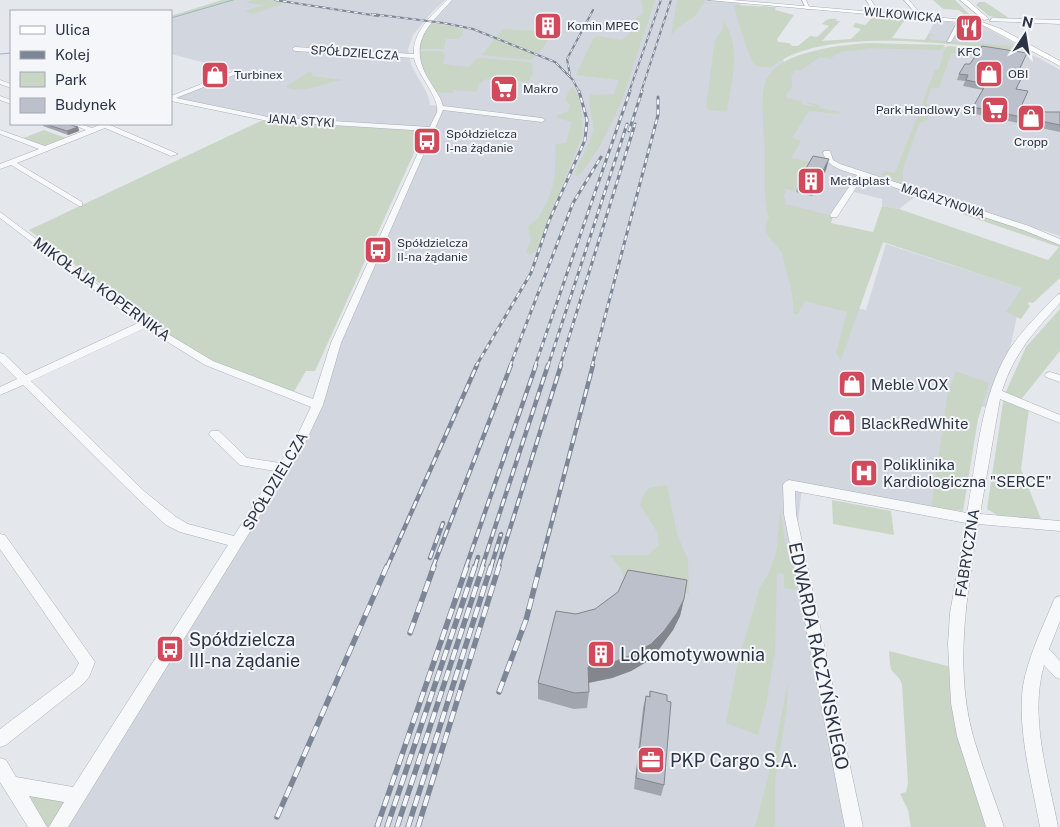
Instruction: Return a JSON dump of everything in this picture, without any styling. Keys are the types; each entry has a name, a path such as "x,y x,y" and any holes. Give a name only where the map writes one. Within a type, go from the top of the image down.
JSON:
{"main road":[{"name":"WILKOWICKA","path":"711,0 959,20 984,20"},
{"path":"963,0 984,20 999,30 1060,64"}],"street":[{"name":"SPÓŁDZIELCZA","path":"58,827 300,441 317,405 336,343 440,108 433,90 418,67 415,56 416,44 423,29 450,0"},
{"path":"804,0 808,8"},
{"path":"868,0 879,14"},
{"path":"906,0 922,17"},
{"path":"949,41 959,20"},
{"path":"984,20 1060,22"},
{"name":"SPÓŁDZIELCZA","path":"295,49 415,56"},
{"path":"172,99 237,72"},
{"name":"JANA STYKI","path":"172,99 265,119 432,129"},
{"path":"440,108 542,120"},
{"path":"77,125 92,130"},
{"path":"0,168 104,125"},
{"path":"108,125 174,154"},
{"path":"0,132 46,149"},
{"name":"MAGAZYNOWA","path":"826,153 832,164 1060,238"},
{"path":"12,163 79,204"},
{"path":"834,214 861,174"},
{"name":"MIKOŁAJA KOPERNIKA","path":"0,214 145,324 210,363 317,405"},
{"name":"MAGAZYNOWA","path":"1026,228 1060,242"},
{"name":"FABRYCZNA","path":"995,827 965,736 955,668 957,613 991,409 996,393 1015,350 1060,297"},
{"path":"0,391 145,324"},
{"path":"0,356 140,494 171,521 185,528 237,542"},
{"path":"996,393 1060,419"},
{"path":"215,434 244,462 284,468"},
{"name":"EDWARDA RACZYŃSKIEGO","path":"854,827 790,514 791,485 973,519"},
{"path":"973,519 1012,524 1060,526"},
{"path":"0,540 87,662 84,672 78,679 0,739"},
{"path":"1048,827 1030,706 1033,678 1060,602"},
{"path":"1042,652 1060,672"},
{"path":"0,766 38,827"},
{"path":"10,784 78,796"}],"shaded area":[{"path":"237,0 445,0 413,35 408,49 411,65 428,95 430,105 439,106 435,67 417,61 418,38 450,0 739,0 753,51 781,52 785,65 835,48 925,45 1029,54 1060,70 1060,236 917,188 913,198 899,209 882,206 882,199 850,191 833,217 773,204 856,308 866,310 886,244 1023,288 1006,367 991,409 947,396 931,507 802,488 796,539 854,827 57,827 309,424 352,308 432,129 268,119 172,99 237,71 172,54 172,19"},
{"path":"936,19 968,22 983,26 1026,50 925,40"}],"green space":[{"path":"222,0 237,0 172,19 172,16"},
{"path":"251,0 269,0 284,3 253,14 245,11 264,5 246,3"},
{"path":"641,0 655,0 621,103 600,146 580,175 575,176 593,131 589,104 590,95 614,94 619,80 576,75 593,39 598,36 622,40 628,35 638,16 642,15"},
{"path":"677,0 706,0 695,16 676,29 671,36"},
{"path":"933,0 955,0 971,16 967,17 959,10 943,9"},
{"path":"979,2 985,2 1012,20 989,16 976,5"},
{"path":"734,5 776,7 775,10 794,15 777,39 778,42 789,43 792,46 798,46 810,36 817,37 829,26 822,24 830,19 840,21 822,41 851,39 861,29 853,27 855,23 865,25 875,15 907,17 892,38 925,40 929,34 940,36 930,35 929,38 932,40 1013,46 1031,51 917,42 851,42 821,46 794,54 771,67 761,67 753,62"},
{"path":"724,22 733,43 734,54 733,77 727,112 710,110 706,107 715,40 722,30"},
{"path":"428,23 453,26 463,30 463,35 458,39 446,39 444,49 419,49 423,29"},
{"path":"503,29 553,32 539,54 496,37"},
{"path":"495,38 538,55 531,60 482,55"},
{"path":"868,43 945,45 940,50 865,48 847,51 838,53 831,59 820,57 800,71 796,70 794,72 791,77 792,88 786,94 787,98 802,101 801,104 816,107 806,102 819,105 820,108 840,112 839,114 809,111 792,138 801,141 791,158 811,162 794,191 782,188 786,191 784,196 786,204 833,216 831,223 873,232 882,206 899,209 1048,260 1059,247 962,214 979,210 1045,231 990,216 1060,243 1060,278 1033,303 1029,302 1030,306 1021,319 1006,312 1022,288 883,242 841,360 836,353 847,312 805,301 798,314 794,314 792,293 782,253 767,233 766,224 769,218 765,193 763,93 767,78 774,69 785,61 813,51"},
{"path":"948,46 1003,50 969,49 951,54 939,88 931,88 926,104 930,105 930,107 941,108 932,110 928,119 919,124 902,172 904,183 884,178 881,175 884,171 895,173 916,119 922,116 925,109 924,98 935,70 939,69 944,51"},
{"path":"441,51 445,55 443,64 469,67 476,59 481,58 529,62 532,63 533,73 528,83 495,78 483,81 478,85 479,87 476,92 453,90 453,93 436,92 419,62 418,52"},
{"path":"308,72 312,72 312,76 343,80 301,90 286,87"},
{"path":"571,87 578,95 580,102 582,136 537,249 530,255 526,252 531,241 528,226 539,217 548,201 553,185 556,144 566,143 572,122 557,118 557,115 569,111 570,105 565,100"},
{"path":"261,121 424,131 315,371 306,371 292,395 216,363 147,322 115,295 29,230"},
{"path":"44,130 66,138 46,149 21,139"},
{"path":"1060,309 1060,351 1019,402 1029,408 1021,469 1041,519 999,516 987,509 1004,396 1026,347"},
{"path":"956,371 989,383 978,419 963,511 931,507 947,396"},
{"path":"667,485 677,534 688,560 689,594 626,584 621,569 610,555 648,555 659,545 657,532 640,505 646,491 652,487"},
{"path":"832,500 891,511 894,535 833,524"},
{"path":"780,509 785,542 793,559 797,590 784,588 784,574 777,573 775,652 766,704 758,735 726,723 737,666 760,587 769,573 777,549"},
{"path":"889,651 955,668 995,827 911,827 908,810 900,794 906,792 908,783 902,685 890,665"},
{"path":"788,682 787,708 775,780 775,827 755,827 774,753"},
{"path":"10,784 77,796 58,827 38,827"}],"building":[{"path":"966,20 978,23 979,32 963,29"},
{"path":"982,46 1027,53 1019,70 1025,71 1016,89 1028,91 1021,107 1046,112 1060,112 1060,125 973,107 986,84 966,80 968,75 959,74 965,64 970,64"},
{"path":"48,125 71,125 78,127 67,131"},
{"path":"813,156 829,159 816,184 799,181"},
{"name":"Lokomotywownia","path":"628,570 687,580 684,599 664,631 651,644 634,654 614,662 588,667 589,692 575,693 538,683 556,611 576,614 595,609 618,592"},
{"name":"PKP Cargo S.A.","path":"650,691 667,695 667,701 671,702 664,785 636,778 646,696 650,697"}],"waterway":[{"path":"172,18 233,0"},
{"path":"0,54 10,53"}],"railway":[{"path":"275,0 378,16"},
{"path":"629,92 661,0"},
{"path":"641,92 671,0"},
{"path":"570,75 567,59 593,10"},
{"path":"372,14 444,23 473,29 555,62 573,80 579,92"},
{"path":"476,366 531,273 549,221 585,140 587,120 579,91"},
{"path":"535,366 630,91"},
{"path":"629,131 642,91"},
{"path":"592,366 658,115 658,97"},
{"path":"548,366 627,124"},
{"path":"560,366 635,124"},
{"path":"510,366 573,203 601,157"},
{"path":"387,567 477,365"},
{"path":"433,567 511,365"},
{"path":"466,567 536,365"},
{"path":"482,567 548,365"},
{"path":"498,567 561,365"},
{"path":"540,567 593,365"},
{"path":"430,558 443,523"},
{"path":"491,567 501,534"},
{"path":"475,567 478,557"},
{"path":"277,817 387,566"},
{"path":"410,633 434,566"},
{"path":"377,827 467,566"},
{"path":"387,827 475,566"},
{"path":"397,827 483,566"},
{"path":"408,827 491,566"},
{"path":"418,827 499,566"},
{"path":"499,692 526,620 540,566"}],"place":[{"name":"Komin MPEC","path":"548,26"},
{"name":"KFC","path":"969,28"},
{"name":"OBI","path":"989,74"},
{"name":"Turbinex","path":"215,75"},
{"name":"Makro","path":"504,89"},
{"name":"Park Handlowy S1","path":"995,110"},
{"name":"Cropp","path":"1031,118"},
{"name":"Spółdzielcza I-na żądanie","path":"427,141"},
{"name":"Metalplast","path":"811,181"},
{"name":"Spółdzielcza II-na żądanie","path":"378,250"},
{"name":"Meble VOX","path":"852,384"},
{"name":"BlackRedWhite","path":"842,423"},
{"name":"Poliklinika Kardiologiczna \"SERCE\"","path":"864,473"},
{"name":"Spółdzielcza III-na żądanie","path":"170,649"},
{"name":"Lokomotywownia","path":"601,654"},
{"name":"PKP Cargo S.A.","path":"651,760"}]}
